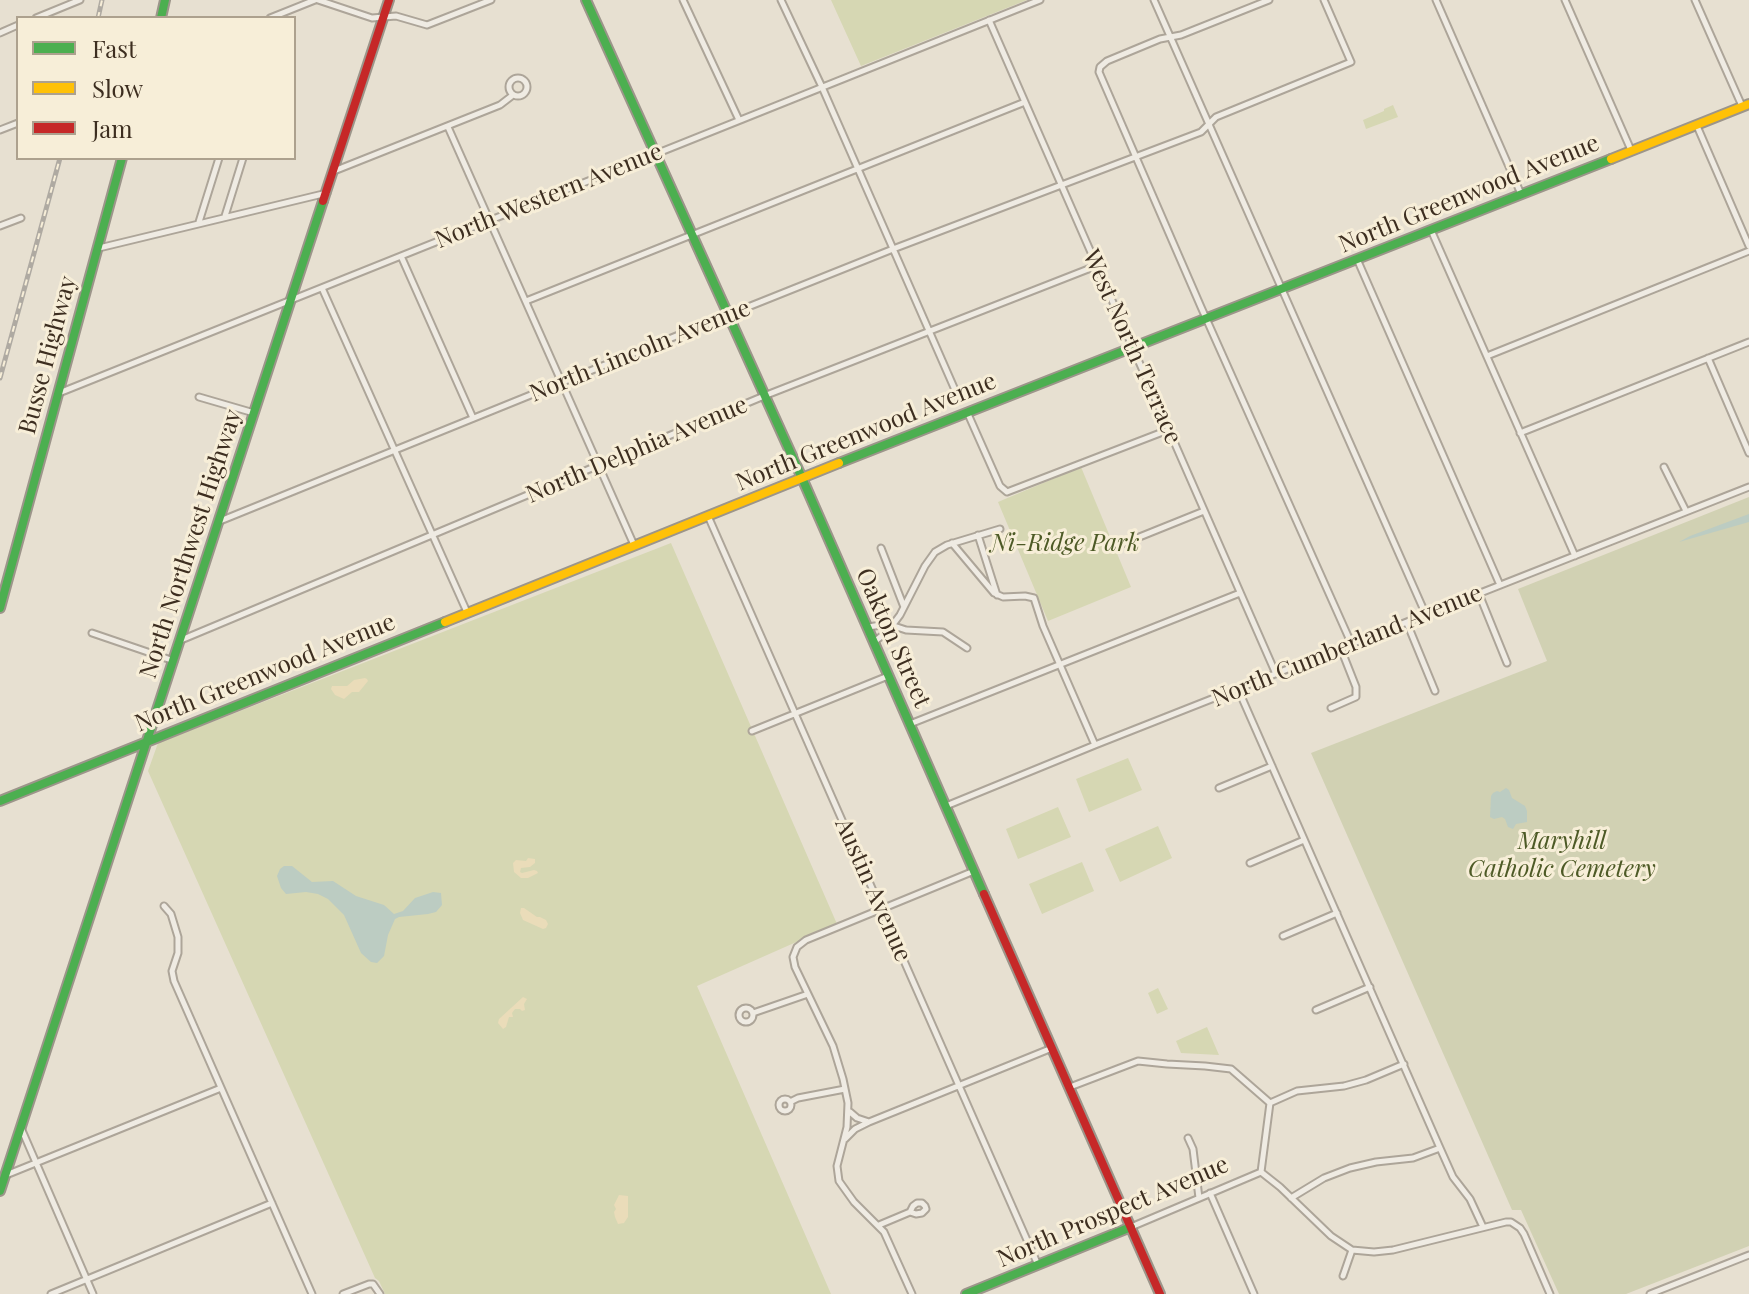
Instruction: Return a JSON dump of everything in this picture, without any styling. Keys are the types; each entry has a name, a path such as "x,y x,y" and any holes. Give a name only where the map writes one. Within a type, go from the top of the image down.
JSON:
{"main road":[{"name":"North Northwest Highway","path":"0,1191 389,0"},
{"name":"Oakton Street","path":"586,0 802,478 1160,1294"},
{"name":"North Greenwood Avenue","path":"0,801 802,478 1746,106"},
{"name":"Busse Highway","path":"0,608 121,160"},
{"name":"North Prospect Avenue","path":"966,1294 1131,1227"}],"street":[{"path":"41,16 80,0"},
{"path":"275,16 316,0 372,18 396,16 427,25 491,0"},
{"path":"683,0 739,120"},
{"path":"781,0 959,399"},
{"name":"North Western Avenue","path":"59,393 1040,0"},
{"path":"1154,0 1426,615"},
{"path":"1269,0 1107,61 1100,67 1101,79 1352,645"},
{"name":"North Lincoln Avenue","path":"220,521 893,249 1201,132 1216,117 1351,62 1324,0"},
{"path":"1436,0 1521,194"},
{"path":"1565,0 1632,151"},
{"path":"1695,0 1746,106"},
{"name":"West North Terrace","path":"989,20 1276,674"},
{"path":"334,171 500,105 513,95"},
{"path":"526,301 1025,102"},
{"path":"1487,356 1749,249 1697,125"},
{"path":"448,127 634,546"},
{"path":"198,223 218,160"},
{"path":"225,217 242,160"},
{"path":"98,248 327,193"},
{"path":"0,226 21,218"},
{"path":"1431,230 1575,556"},
{"path":"401,256 473,418"},
{"path":"1357,259 1500,585"},
{"name":"North Delphia Avenue","path":"181,640 764,396 1096,266"},
{"path":"322,288 468,613"},
{"path":"1520,433 1749,342"},
{"path":"1708,358 1749,453"},
{"path":"199,397 255,414"},
{"path":"968,414 1004,491 1168,430"},
{"path":"1664,467 1686,511"},
{"name":"North Cumberland Avenue","path":"946,806 1749,487"},
{"path":"1117,546 1204,511"},
{"name":"Austin Avenue","path":"708,516 1038,1265"},
{"path":"873,643 888,631 930,558 940,549 1000,529"},
{"path":"978,535 997,595"},
{"path":"952,543 997,595 1034,598 1043,626 1095,745"},
{"path":"881,548 904,608"},
{"path":"909,724 1240,593"},
{"path":"1479,594 1507,663"},
{"path":"1407,623 1435,691"},
{"path":"867,627 892,624 906,630 943,632 967,648"},
{"path":"92,633 174,661"},
{"path":"1331,708 1353,700 1357,692 1341,649"},
{"path":"752,731 888,676"},
{"path":"1238,689 1453,1177 1474,1205 1483,1227"},
{"path":"1219,788 1272,766"},
{"path":"1250,863 1304,840"},
{"path":"912,1294 879,1225 854,1202 839,1181 837,1166 849,1111 845,1089 833,1046 795,967 794,952 806,940 974,871"},
{"path":"164,906 171,914 178,937 178,953 172,971 174,981 312,1294"},
{"path":"1283,936 1337,913"},
{"path":"1316,1010 1370,987"},
{"path":"753,1013 808,994"},
{"path":"844,1140 855,1129 869,1122 1052,1048"},
{"path":"1069,1087 1138,1061 1205,1066 1231,1069 1270,1103"},
{"path":"1270,1103 1297,1091 1344,1086 1366,1080 1404,1064"},
{"path":"5,1176 221,1088"},
{"path":"790,1102 845,1089"},
{"path":"1261,1172 1270,1103"},
{"path":"849,1111 869,1122"},
{"path":"21,1128 93,1294"},
{"path":"1188,1138 1193,1149 1199,1198"},
{"path":"1291,1198 1324,1178 1350,1168 1413,1158 1440,1148"},
{"name":"North Prospect Avenue","path":"1131,1227 1261,1172 1331,1236 1352,1250"},
{"path":"1210,1193 1254,1294"},
{"path":"51,1294 272,1203"},
{"path":"879,1225 910,1212"},
{"path":"1343,1276 1352,1250 1393,1250 1506,1222 1516,1224 1524,1234 1550,1294"},
{"path":"1650,1294 1749,1255"},
{"path":"343,1294 373,1284 380,1294"}],"green space":[{"path":"831,0 1027,0 861,66"},
{"path":"1393,105 1398,117 1366,129 1363,120"},
{"name":"Ni-Ridge Park","path":"1081,467 1131,587 1048,621 998,502"},
{"name":"Maryhill Catholic Cemetery","path":"1749,497 1749,1246 1626,1294 1559,1294 1521,1210 1512,1210 1311,753 1547,661 1518,589"},
{"path":"671,543 837,924 697,986 831,1294 385,1294 375,1278 148,771 158,743"},
{"path":"1128,758 1142,790 1089,812 1076,779"},
{"path":"1058,807 1071,837 1018,859 1006,829"},
{"path":"1158,826 1172,858 1120,882 1105,849"},
{"path":"1082,862 1094,891 1042,914 1029,884"},
{"path":"1158,988 1168,1009 1157,1014 1148,993"},
{"path":"1207,1027 1219,1055 1181,1053 1176,1041"}],"sand":[{"path":"365,678 368,681 359,692 352,692 344,699 331,689 332,686 347,686 354,680"},
{"path":"535,859 535,863 521,868 520,872 534,870 538,873 521,878 514,872 513,863"},
{"path":"524,908 546,920 546,928 523,920 520,913"},
{"path":"523,997 527,999 525,1010 515,1009 513,1017 509,1017 503,1029 498,1023 499,1019"},
{"path":"619,1195 628,1196 628,1217 624,1223 618,1224 614,1205"}],"shaded area":[{"path":"1749,514 1749,522 1679,542 1690,536"},
{"path":"1506,788 1527,811 1527,822 1516,824 1513,829 1502,817 1490,817 1491,796"},
{"path":"284,866 292,866 312,882 333,881 356,896 384,905 394,914 403,911 415,898 433,892 441,893 442,905 436,912 395,919 384,956 377,963 371,962 361,953 344,915 328,899 306,892 286,894 277,876"}],"railway":[{"path":"98,16 102,0"},
{"path":"0,378 59,160"}],"traffic: fast":[{"path":"161,16 165,0"},
{"path":"586,0 802,478 984,894"},
{"path":"839,463 1611,159"},
{"path":"0,608 121,160"},
{"path":"0,1191 323,201"},
{"path":"0,801 445,622"},
{"path":"966,1294 1131,1227"}],"traffic: slow":[{"path":"1611,159 1749,104"},
{"path":"445,622 839,463"}],"traffic: jam":[{"path":"323,201 389,0"},
{"path":"984,894 1160,1294"}]}
